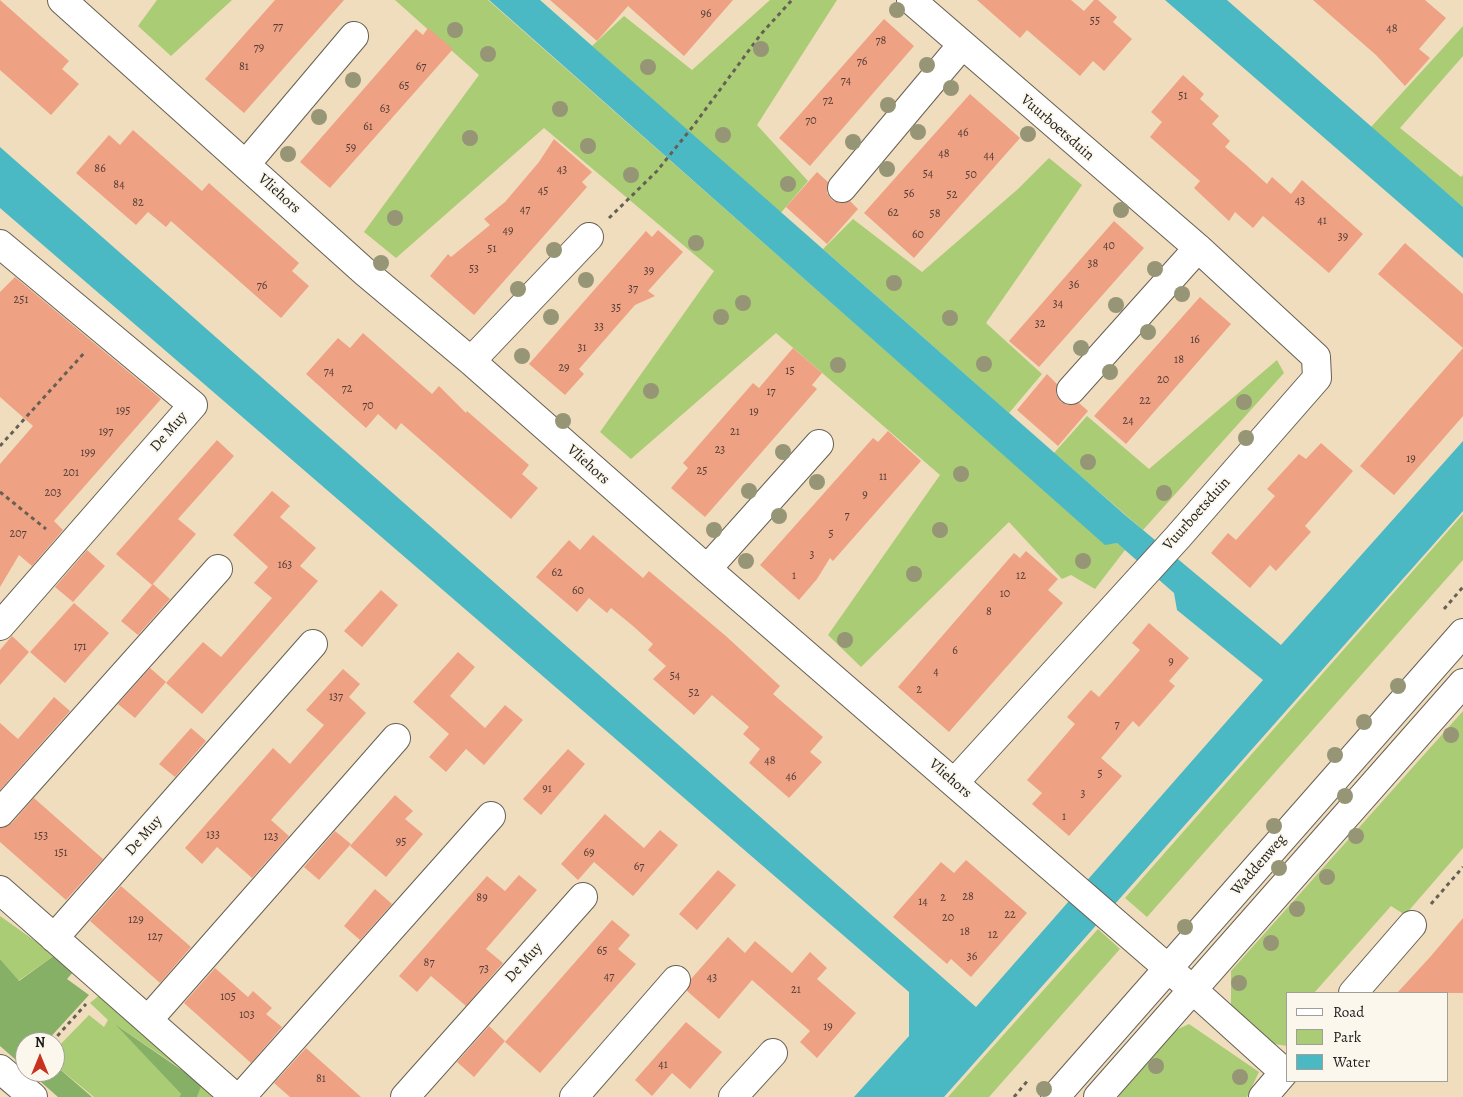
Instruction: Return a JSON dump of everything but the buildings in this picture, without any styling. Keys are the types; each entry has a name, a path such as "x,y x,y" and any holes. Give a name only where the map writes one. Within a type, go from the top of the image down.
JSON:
{"street":[{"name":"Vliehors","path":"62,0 366,273 470,361 1285,1071"},
{"name":"Vuurboetsduin","path":"911,0 1198,248 1316,357 1316,378 1178,537 954,783"},
{"name":"Vliehors","path":"246,164 354,36"},
{"path":"842,188 962,45"},
{"path":"470,361 589,238"},
{"name":"De Muy","path":"0,244 103,332 193,405 0,626"},
{"path":"1071,390 1198,248"},
{"path":"707,569 819,444"},
{"path":"0,813 218,569"},
{"name":"Waddenweg","path":"1055,1097 1463,633"},
{"name":"De Muy","path":"54,938 313,644"},
{"path":"1098,1097 1463,683"},
{"path":"148,1020 396,738"},
{"path":"241,1097 491,816"},
{"path":"0,890 235,1097"},
{"name":"De Muy","path":"405,1097 583,896"},
{"path":"1354,992 1412,925"},
{"path":"574,1097 676,980"},
{"path":"734,1097 773,1053"},
{"path":"0,1069 33,1097"},
{"path":"1262,1097 1285,1071"}],"path":[{"path":"629,200 657,170 694,125 761,34 792,0"},
{"path":"0,446 103,332"},
{"path":"0,492 69,547"},
{"path":"1412,925 1463,867"},
{"path":"61,1032 104,982"}],"green space":[{"path":"157,0 232,0 171,56 138,26"},
{"path":"395,0 488,0 1105,544 1117,543 1125,550 1095,589 1071,575 1062,579 1009,522 861,667 828,635 940,475 776,333 631,459 600,432 714,271 544,128 396,258 364,232 479,75"},
{"path":"770,0 837,0 757,125 808,181 779,215 592,46 624,16 692,70"},
{"path":"1463,26 1463,56 1400,128 1461,177 1463,175 1463,207 1371,127"},
{"path":"1049,158 1082,185 986,323 1042,374 1009,413 823,249 853,219 922,272 1018,189"},
{"path":"1277,360 1284,373 1143,530 1054,453 1087,416 1149,469"},
{"path":"1463,514 1463,560 1147,917 1125,898"},
{"path":"1463,711 1463,848 1405,915 1391,906 1315,992 1286,992 1286,1046 1269,1043 1231,1011 1231,971"},
{"path":"0,916 55,955 18,981 0,959"},
{"path":"1098,929 1120,949 989,1097 948,1097"},
{"path":"55,955 74,971 67,979 89,995 55,1032 15,1032 15,1059 0,1046 0,959 19,981"},
{"path":"101,994 197,1080 119,1027 181,1094 179,1097 94,1097 65,1073 65,1040 89,1015 104,1027 108,1020 90,1003"},
{"path":"1189,1024 1259,1072 1247,1097 1115,1097 1172,1032"},
{"path":"116,1025 202,1084 197,1097 179,1097 181,1094"},
{"path":"65,1074 92,1097 58,1097 41,1082 65,1082"},
{"path":"202,1084 215,1097 197,1097"}],"water":[{"path":"489,0 540,0 1125,515 1281,645 1463,441 1463,511 944,1097 854,1097 909,1036 909,992 0,208 0,147 976,1007 1263,680 1177,610 1174,593 1117,543 1105,545"},
{"path":"1165,0 1227,0 1463,207 1463,258"}]}
